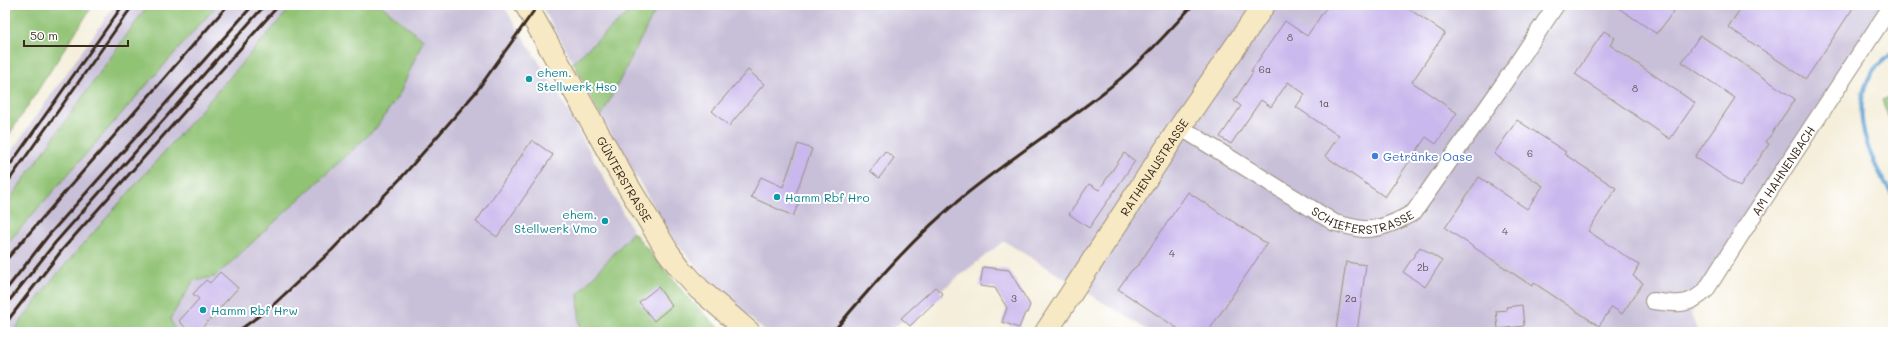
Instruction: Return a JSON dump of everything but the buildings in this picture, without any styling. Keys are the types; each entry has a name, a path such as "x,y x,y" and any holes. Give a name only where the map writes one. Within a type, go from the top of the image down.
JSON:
{"street":[{"name":"GÜNTERSTRASSE","path":"526,5 625,181 668,252 680,268 699,288 750,332"},
{"name":"RATHENAUSTRASSE","path":"1046,332 1180,127 1264,5"},
{"name":"SCHIEFERSTRASSE","path":"1180,127 1335,223 1364,229 1384,226 1401,220 1414,212 1504,84 1556,5"},
{"name":"AM HAHNENBACH","path":"1653,301 1676,304 1688,303 1697,298 1706,290 1757,209 1892,5"}],"shaded area":[{"path":"115,5 503,5 557,91 633,232 690,300 723,332 5,332 5,160"},
{"path":"541,5 1884,5 1794,146 1691,314 1698,332 1151,332 1004,241 888,332 766,332 711,283 673,239 601,117 573,62"}],"green space":[{"path":"5,5 93,5 5,141"},
{"path":"148,5 217,5 5,246 5,206"},
{"path":"293,5 381,5 423,40 400,93 376,128 215,277 194,280 170,319 176,332 13,332 51,281"},
{"path":"637,5 658,5 601,117 573,62"},
{"path":"1893,95 1893,130 1882,100"},
{"path":"633,232 690,300 723,332 580,332 578,294"}],"waterway":[{"path":"1893,52 1873,71 1865,86 1862,102 1862,118 1870,152 1884,182 1893,196"}],"railway":[{"path":"5,172 123,5"},
{"path":"5,186 133,5"},
{"path":"5,261 228,5"},
{"path":"5,291 48,236 253,5"},
{"path":"5,306 55,243 265,5"},
{"path":"5,324 62,250 279,5"},
{"path":"237,332 271,307 332,250 401,178 476,92 538,5"},
{"path":"833,332 896,260 929,226 983,181 1114,84 1145,56 1193,5"}],"place":[{"name":"ehem. Stellwerk Hso","path":"529,79"},
{"name":"Getränke Oase","path":"1375,156"},
{"name":"Hamm Rbf Hro","path":"777,197"},
{"name":"ehem. Stellwerk Vmo","path":"605,221"},
{"name":"Hamm Rbf Hrw","path":"203,310"}]}
